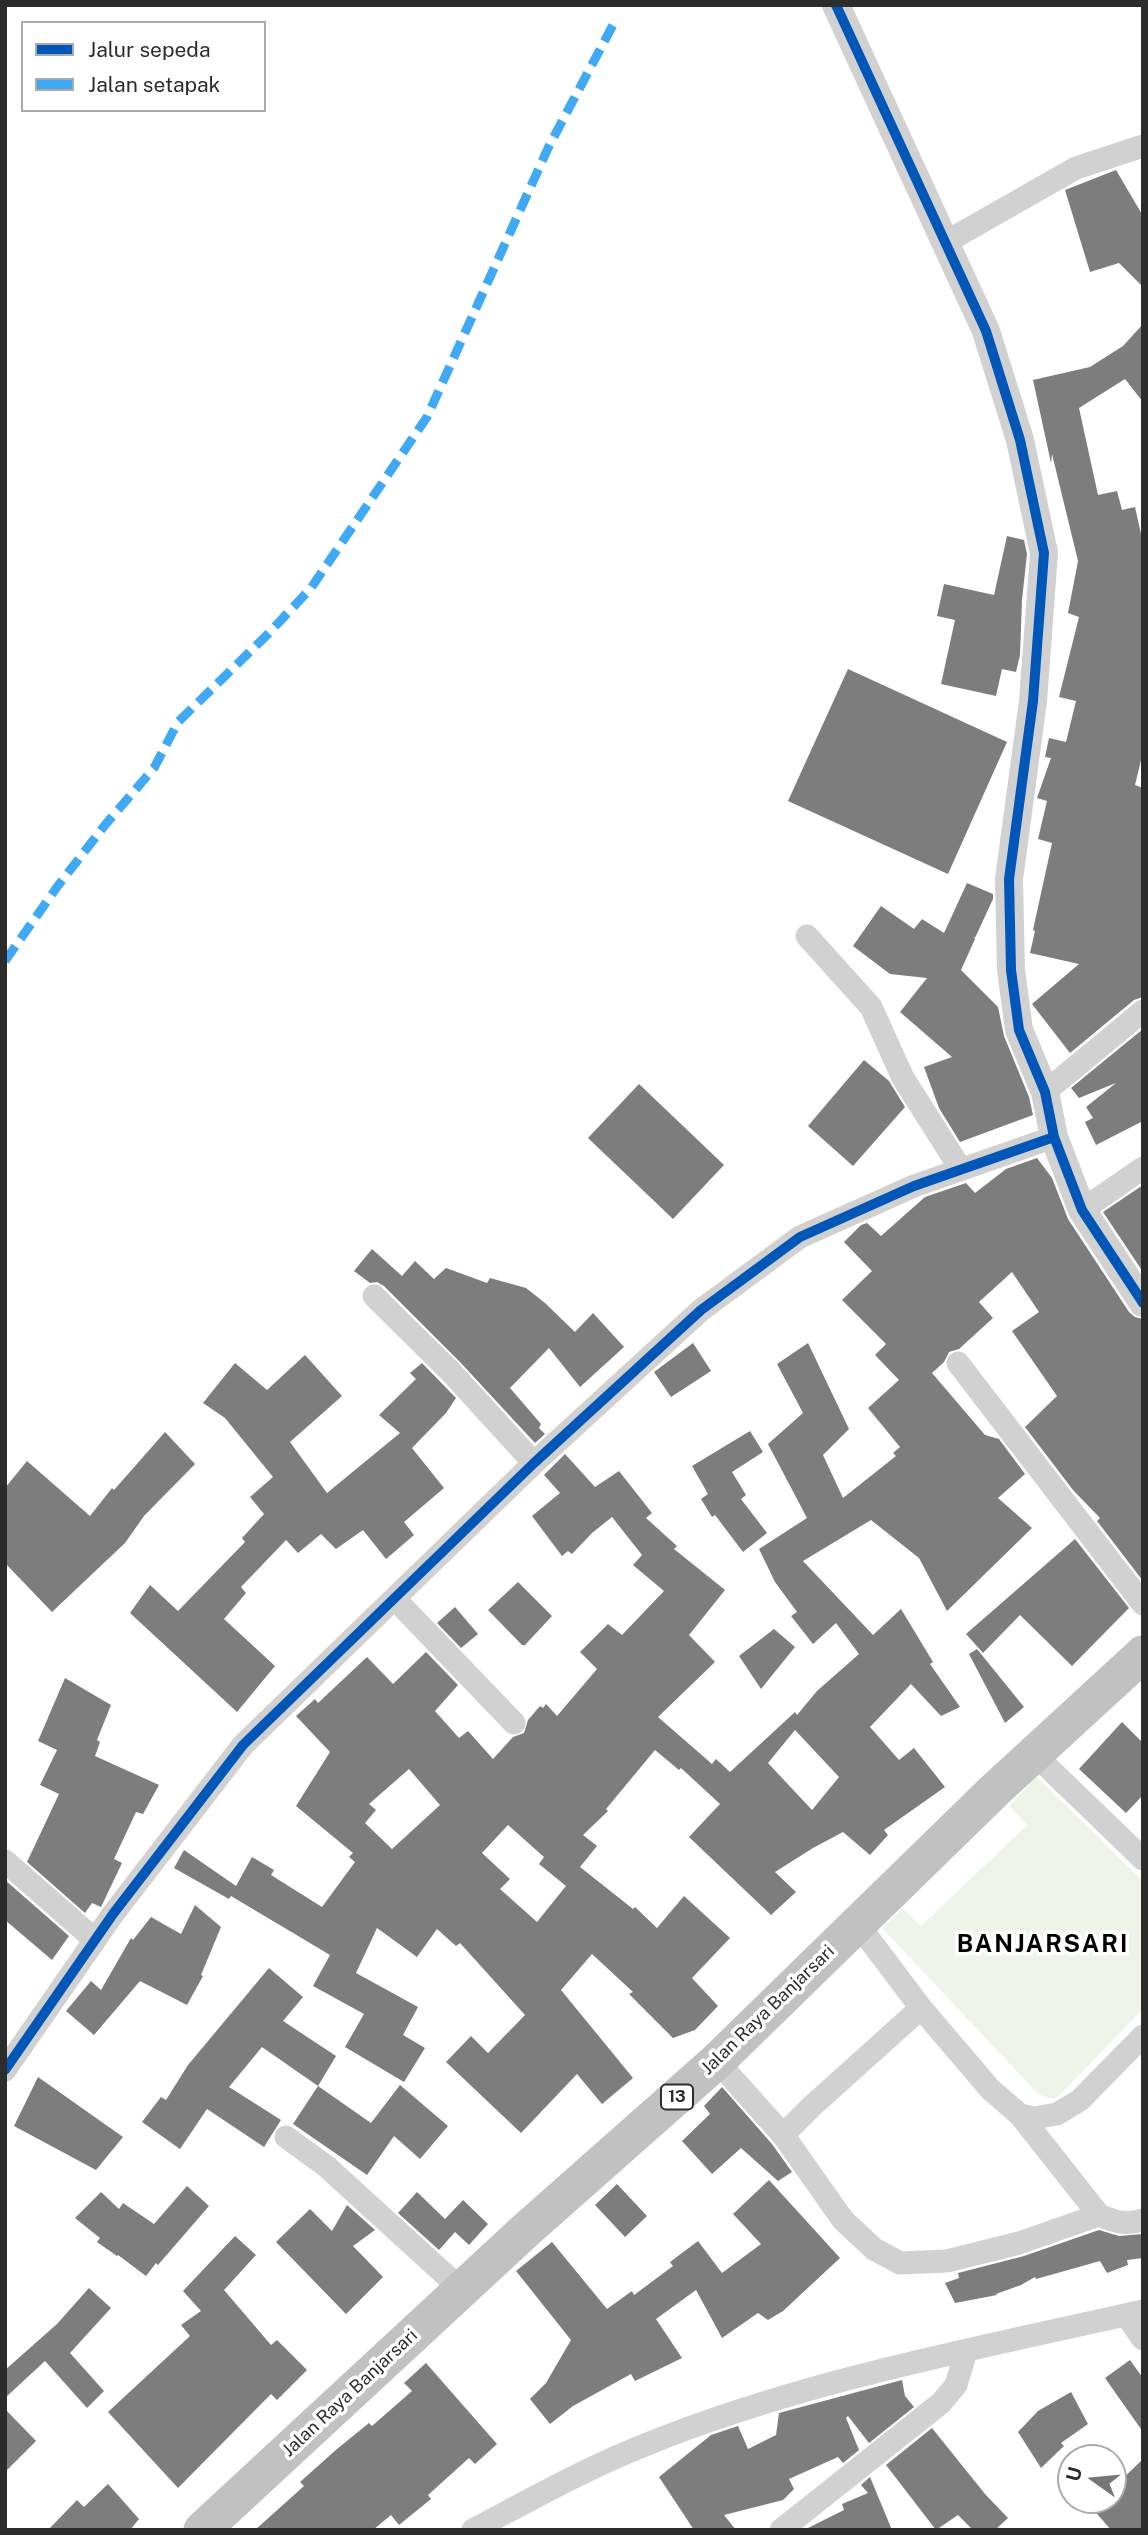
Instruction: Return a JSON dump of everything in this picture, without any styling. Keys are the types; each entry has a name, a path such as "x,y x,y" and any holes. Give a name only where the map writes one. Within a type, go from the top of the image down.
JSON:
{"highway":[{"name":"Jalan Raya Banjarsari","path":"202,2530 462,2290 717,2061 857,1923 1143,1654"}],"street":[{"path":"836,5 986,331 1020,440 1044,553 1033,701 1009,878 1012,970 1019,1030 1045,1092 1054,1137 1082,1210 1143,1303"},
{"path":"946,242 1076,168 1141,149"},
{"path":"807,936 871,1007 903,1077 960,1168"},
{"path":"1045,1092 1143,1011"},
{"path":"6,2068 95,1940 243,1745 534,1463 701,1310 800,1237 914,1186 1054,1137"},
{"path":"1082,1210 1143,1168"},
{"path":"373,1296 450,1371 534,1463"},
{"path":"958,1363 1143,1604"},
{"path":"395,1599 514,1723"},
{"path":"1034,1754 1143,1859"},
{"path":"5,1861 95,1940"},
{"path":"857,1923 922,2008 990,2089 1020,2115 1099,2215 1115,2222 1131,2223 1143,2220"},
{"path":"783,2135 811,2106 922,2008"},
{"path":"1020,2115 1034,2118 1057,2114 1069,2107 1143,2036"},
{"path":"717,2061 783,2135 843,2220 874,2249 900,2263 947,2261 1019,2243 1099,2215"},
{"path":"286,2137 326,2166 462,2290"},
{"path":"473,2530 567,2480 709,2421 889,2368 1135,2313 1143,2339"},
{"path":"780,2530 941,2403 956,2385 966,2351"}],"shaded area":[{"path":"1037,1777 1143,1881 1143,2009 1058,2097 1052,2099 1038,2094 882,1928 903,1908 921,1926 1027,1825 1009,1806"}],"building":[{"path":"1116,170 1143,216 1143,287 1119,263 1090,272 1065,190"},
{"path":"1143,324 1143,402 1125,379 1079,408 1098,495 1117,491 1122,510 1135,507 1143,543 1143,752 1135,785 1143,788 1143,997 1134,1000 1070,1053 1032,1004 1079,964 1030,953 1052,843 1038,839 1047,801 1037,798 1051,758 1045,757 1049,738 1066,742 1076,701 1059,697 1079,617 1068,613 1078,561 1052,454 1051,463 1033,380 1090,367 1123,346"},
{"path":"1007,536 1024,540 1027,554 1020,655 1016,672 1002,669 996,696 941,684 955,620 937,616 944,584 994,595"},
{"path":"848,669 1007,742 948,874 788,801"},
{"path":"967,883 993,894 993,899 975,938 973,935 975,939 961,970 998,1007 1004,1036 1029,1097 1033,1115 960,1142 939,1108 924,1067 952,1057 900,1012 927,978 890,974 853,946 881,906 914,929 922,919 944,933"},
{"path":"1143,1029 1143,1121 1096,1145 1085,1122 1093,1118 1086,1107 1116,1083 1079,1098 1071,1088"},
{"path":"864,1060 889,1081 905,1107 853,1166 808,1126"},
{"path":"639,1084 724,1165 673,1219 588,1138"},
{"path":"1037,1158 1052,1178 1068,1219 1129,1312 1143,1319 1143,1581 1097,1521 1100,1518 1073,1490 1025,1427 1057,1396 1012,1331 1039,1312 1012,1272 979,1302 993,1318 959,1349 949,1352 944,1362 932,1373 985,1435 999,1439 1025,1474 998,1498 1032,1528 947,1611 919,1558 871,1520 803,1561 873,1635 901,1609 933,1662 930,1664 960,1707 941,1716 911,1684 870,1727 899,1760 914,1748 945,1787 884,1830 888,1835 870,1855 843,1832 775,1872 796,1892 771,1915 689,1837 720,1804 681,1768 679,1770 655,1750 606,1809 608,1811 583,1835 597,1846 580,1867 633,1909 635,1907 657,1928 684,1896 730,1938 692,1978 718,2006 695,2030 673,2038 629,1994 633,1992 592,1954 561,1990 633,2078 602,2104 577,2074 521,2133 446,2062 471,2036 488,2053 525,2015 460,1943 456,1946 437,1929 417,1957 377,1928 356,1973 418,2007 403,2035 425,2048 404,2082 345,2047 364,2014 313,1986 330,1955 231,1896 229,1899 174,1868 184,1850 236,1886 252,1857 274,1870 271,1875 322,1907 355,1862 349,1857 353,1853 296,1806 330,1752 296,1716 315,1699 318,1703 367,1657 393,1684 426,1652 458,1685 435,1711 459,1738 468,1731 493,1759 513,1737 524,1733 528,1720 540,1706 543,1708 546,1704 557,1716 597,1669 580,1652 608,1624 622,1635 664,1591 633,1565 642,1555 612,1517 572,1554 568,1551 562,1556 532,1516 560,1493 544,1475 565,1454 595,1487 619,1471 652,1513 646,1518 677,1546 674,1549 725,1590 689,1635 715,1662 658,1717 712,1764 716,1759 730,1772 795,1712 797,1715 817,1691 859,1654 836,1623 813,1644 791,1616 797,1612 775,1582 759,1549 807,1518 768,1444 803,1413 777,1364 808,1343 849,1429 823,1455 843,1498 896,1456 893,1453 900,1447 868,1408 899,1380 875,1355 886,1344 842,1300 872,1271 844,1242 861,1225 867,1223 881,1236 925,1197 966,1183 975,1193 1006,1169","holes":["795,1730 839,1777 812,1810 768,1763","409,1769 440,1805 392,1849 365,1823 376,1810 369,1804","508,1825 544,1857 539,1864 566,1886 537,1922 500,1889 510,1879 482,1853"]},
{"path":"1143,1185 1143,1272 1103,1212"},
{"path":"372,1249 402,1276 415,1261 434,1279 446,1268 487,1283 490,1278 526,1288 575,1332 593,1313 624,1347 580,1387 549,1348 510,1388 541,1424 539,1428 545,1434 535,1443 384,1286 377,1282 370,1283 354,1271"},
{"path":"693,1343 711,1371 671,1397 654,1372"},
{"path":"305,1355 342,1396 290,1442 327,1493 400,1433 379,1415 416,1379 410,1373 422,1363 456,1398 446,1413 412,1448 444,1488 404,1522 414,1535 386,1559 363,1530 336,1549 321,1534 298,1553 286,1540 241,1587 246,1593 224,1619 275,1666 237,1712 130,1613 150,1585 178,1611 245,1542 242,1538 264,1514 250,1497 273,1477 225,1418 203,1403 235,1363 267,1390"},
{"path":"750,1431 763,1452 732,1472 746,1495 741,1499 767,1533 743,1552 715,1515 712,1517 701,1499 708,1494 692,1466"},
{"path":"165,1432 195,1464 144,1516 125,1543 52,1612 5,1563 5,1488 27,1461 90,1516 112,1488 114,1490"},
{"path":"1075,1539 1129,1608 1072,1666 1020,1615 983,1653 966,1634"},
{"path":"518,1582 552,1616 525,1645 488,1610"},
{"path":"455,1607 478,1634 461,1648 437,1623"},
{"path":"774,1629 795,1647 761,1689 739,1656"},
{"path":"977,1649 1024,1707 1005,1723 969,1654"},
{"path":"65,1678 111,1705 97,1740 100,1742 95,1756 159,1785 143,1814 136,1812 114,1859 122,1863 101,1907 92,1903 85,1913 27,1862 59,1794 40,1785 57,1750 38,1741"},
{"path":"1122,1722 1143,1743 1143,1795 1126,1813 1079,1769"},
{"path":"5,1880 69,1936 52,1960 5,1920"},
{"path":"195,1905 221,1927 201,1975 203,1976 187,2005 140,1981 94,2035 66,2011 91,1981 101,1990 131,1938 133,1940 151,1917 181,1934"},
{"path":"269,1968 303,1997 283,2021 336,2056 318,2086 262,2047 229,2087 281,2120 264,2147 207,2109 180,2149 142,2122 161,2097 166,2100 188,2065"},
{"path":"38,2077 123,2137 96,2170 14,2126"},
{"path":"400,2085 448,2126 420,2159 394,2136 367,2175 293,2124 318,2086 371,2123"},
{"path":"722,2087 772,2144 792,2172 778,2181 741,2148 712,2174 682,2141 710,2114 704,2106"},
{"path":"769,2180 840,2258 783,2311 768,2320 758,2313 722,2338 696,2290 656,2319 682,2358 635,2381 631,2374 573,2406 550,2424 530,2399 546,2383 571,2340 516,2271 552,2242 607,2309 632,2291 634,2295 673,2266 670,2262 698,2241 722,2273 761,2244 733,2214"},
{"path":"617,2184 647,2216 625,2237 595,2205"},
{"path":"187,2186 209,2206 146,2276 97,2242 100,2238 75,2218 101,2192 119,2209 123,2203 154,2224"},
{"path":"417,2192 445,2219 463,2200 488,2224 469,2245 455,2232 439,2250 398,2213"},
{"path":"347,2205 375,2230 353,2246 383,2277 346,2314 276,2242 310,2209 332,2231"},
{"path":"1099,2230 1119,2236 1143,2234 1143,2258 1127,2260 1128,2265 1107,2273 1100,2261 1036,2279 1035,2277 997,2295 955,2303 945,2283 959,2278 958,2273 1024,2256"},
{"path":"235,2236 256,2255 224,2290 271,2345 277,2340 307,2370 277,2400 271,2394 178,2488 108,2412 190,2336 181,2325 201,2311 183,2291"},
{"path":"89,2288 111,2308 70,2353 104,2391 87,2408 45,2361 5,2398 5,2370 57,2324"},
{"path":"1130,2360 1143,2378 1143,2432 1105,2378"},
{"path":"426,2363 497,2444 475,2464 469,2458 428,2495 431,2499 399,2525 391,2515 373,2530 255,2530 304,2486 300,2482 337,2449 369,2423 372,2426 412,2391 404,2383"},
{"path":"902,2380 905,2396 914,2407 869,2443 848,2416 846,2418 859,2450 843,2463 838,2457 789,2479 794,2489 783,2500 724,2515 736,2530 694,2530 659,2477 711,2435 738,2426 748,2449 776,2435 779,2413"},
{"path":"1071,2392 1088,2424 1062,2444 1057,2444 1057,2453 1041,2468 1018,2432 1038,2411"},
{"path":"5,2409 36,2441 5,2472"},
{"path":"932,2428 1008,2518 995,2530 973,2530 958,2515 936,2530 886,2465"},
{"path":"1143,2459 1143,2530 1111,2530 1097,2514 1127,2514 1127,2474"},
{"path":"870,2477 892,2530 804,2530 844,2510 842,2504 868,2493 861,2485"},
{"path":"108,2484 139,2519 130,2530 48,2530 77,2500 84,2507"}],"marked path":[{"path":"5,961 57,887 154,768 178,722 311,588 427,417 549,146 614,23"}],"cycle path":[{"path":"836,5 986,331 1020,440 1044,553 1033,701 1009,879 1011,970 1019,1030 1045,1092 1054,1137 1082,1210 1143,1303"},
{"path":"5,2070 113,1914 243,1745 534,1463 701,1310 800,1237 914,1186 1054,1137"}],"district":[{"name":"BANJARSARI","path":"1043,1945"}]}
